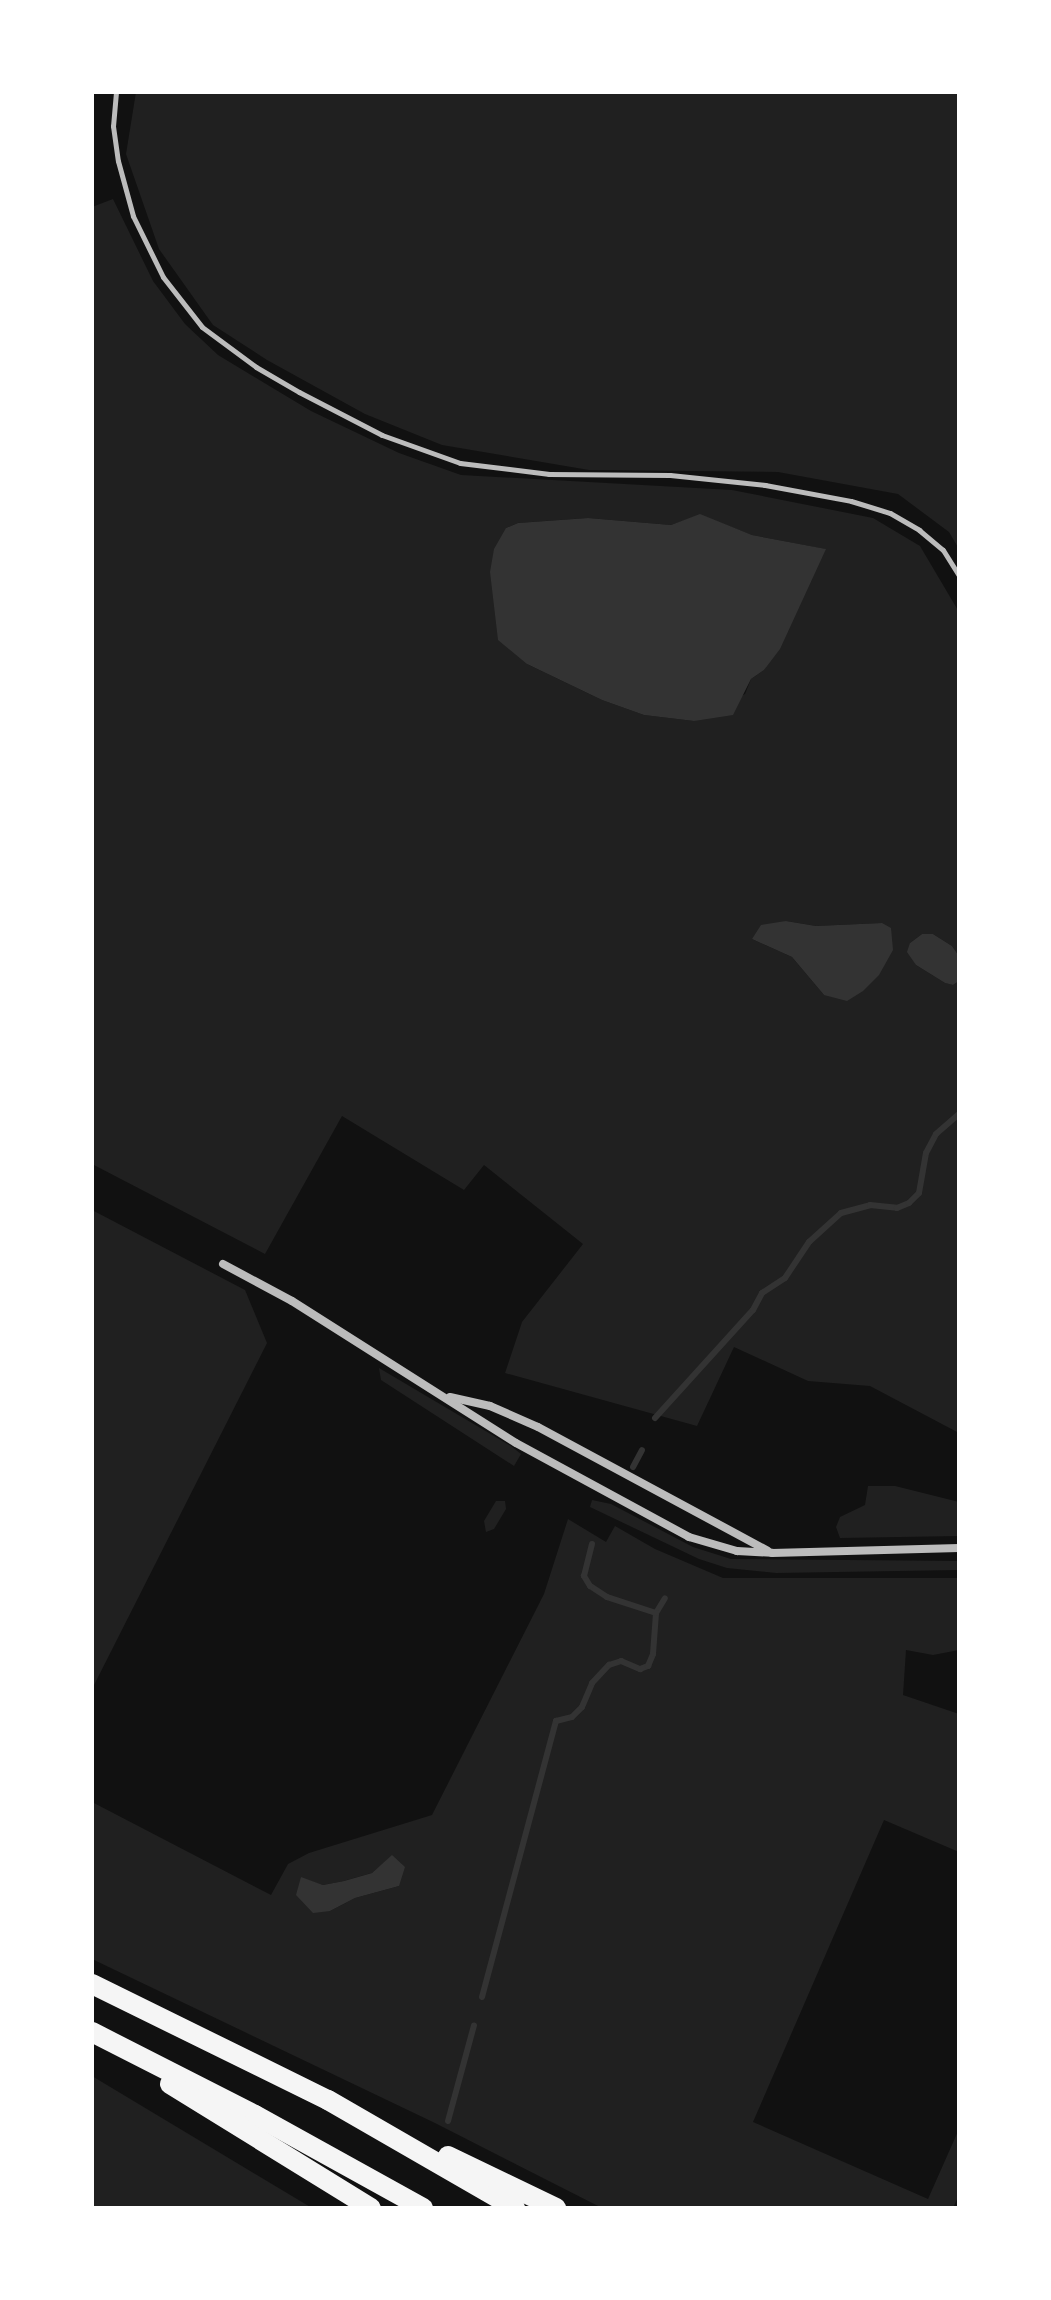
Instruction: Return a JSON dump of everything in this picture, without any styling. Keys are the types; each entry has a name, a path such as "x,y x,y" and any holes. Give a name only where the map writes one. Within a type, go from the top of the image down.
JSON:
{"highway":[{"path":"92,1984 556,2208"},
{"path":"92,2033 371,2208"},
{"path":"92,2033 255,2115 423,2208"},
{"path":"328,2100 515,2208"}],"street":[{"path":"223,1264 292,1301 354,1343 448,1397 481,1423 689,1537 737,1551 772,1553 959,1548"},
{"path":"448,1397 490,1406 538,1427 772,1553"}],"lane":[{"path":"116,92 113,126 118,161 133,216 163,277 202,327 256,367 299,392 382,435 460,463 549,474 670,475 765,485 851,501 890,513 919,530 943,550 959,576"}],"shaded area":[{"path":"136,92 959,92 959,549 949,532 898,494 778,472 589,470 442,445 365,414 267,360 213,325 159,249 126,154"},
{"path":"113,199 153,281 185,324 218,355 311,411 399,453 461,475 732,490 873,518 920,546 959,612 959,956 952,946 933,934 922,934 910,943 916,965 945,983 953,985 959,981 959,1433 870,1386 808,1381 734,1347 697,1426 505,1373 522,1322 583,1244 484,1165 464,1190 342,1116 265,1254 92,1164 92,207","holes":["700,515 752,535 825,549 764,670 751,679 745,694 694,721 644,715 602,700 527,664 506,528 518,523 588,518 671,525","786,921 816,926 882,923 824,995 792,957 752,939"]},
{"path":"700,514 752,535 826,549 780,649 764,670 751,679 733,715 694,721 644,715 602,700 527,664 498,640 490,572 494,549 506,528 518,523 588,518 671,525"},
{"path":"786,921 816,926 882,923 891,928 893,950 879,975 863,991 847,1001 824,995 792,957 752,939 761,925"},
{"path":"922,934 933,934 952,946 959,956 959,981 953,985 945,983 916,965 907,952 910,943"},
{"path":"92,1210 245,1290 267,1343 92,1689"},
{"path":"379,1368 511,1446 521,1454 514,1466 381,1380"},
{"path":"868,1486 895,1486 959,1502 959,1536 840,1538 836,1527 840,1517 865,1505"},
{"path":"592,1500 611,1504 693,1547 731,1559 959,1561 959,1570 776,1573 727,1568 699,1559 590,1507"},
{"path":"496,1501 505,1501 506,1509 494,1529 486,1532 484,1521"},
{"path":"568,1519 606,1542 615,1526 655,1549 723,1578 959,1578 959,1650 933,1655 906,1650 903,1695 959,1714 959,1852 884,1820 753,2122 928,2199 959,2129 959,2195 953,2208 602,2208 435,2123 92,1959 92,1802 271,1895 288,1864 309,1853 432,1815 544,1594","holes":["392,1856 399,1886 355,1898 330,1911 301,1878 323,1885 344,1881 372,1873"]},
{"path":"392,1855 405,1867 399,1886 355,1898 330,1911 313,1913 296,1895 301,1877 323,1885 344,1881 372,1873"},
{"path":"92,2076 312,2208 92,2208"}],"waterway":[{"path":"655,1418 753,1310 762,1293 785,1278 809,1242 841,1213 870,1205 897,1208 909,1203 919,1193 926,1153 936,1134 959,1114"},
{"path":"633,1467 642,1450"},
{"path":"482,1997 556,1721 572,1717 582,1707 592,1683 609,1665 621,1661 640,1669 648,1666 653,1654 656,1613 607,1597 590,1586 584,1576 592,1544"},
{"path":"656,1613 665,1598"},
{"path":"448,2121 474,2025"}]}
